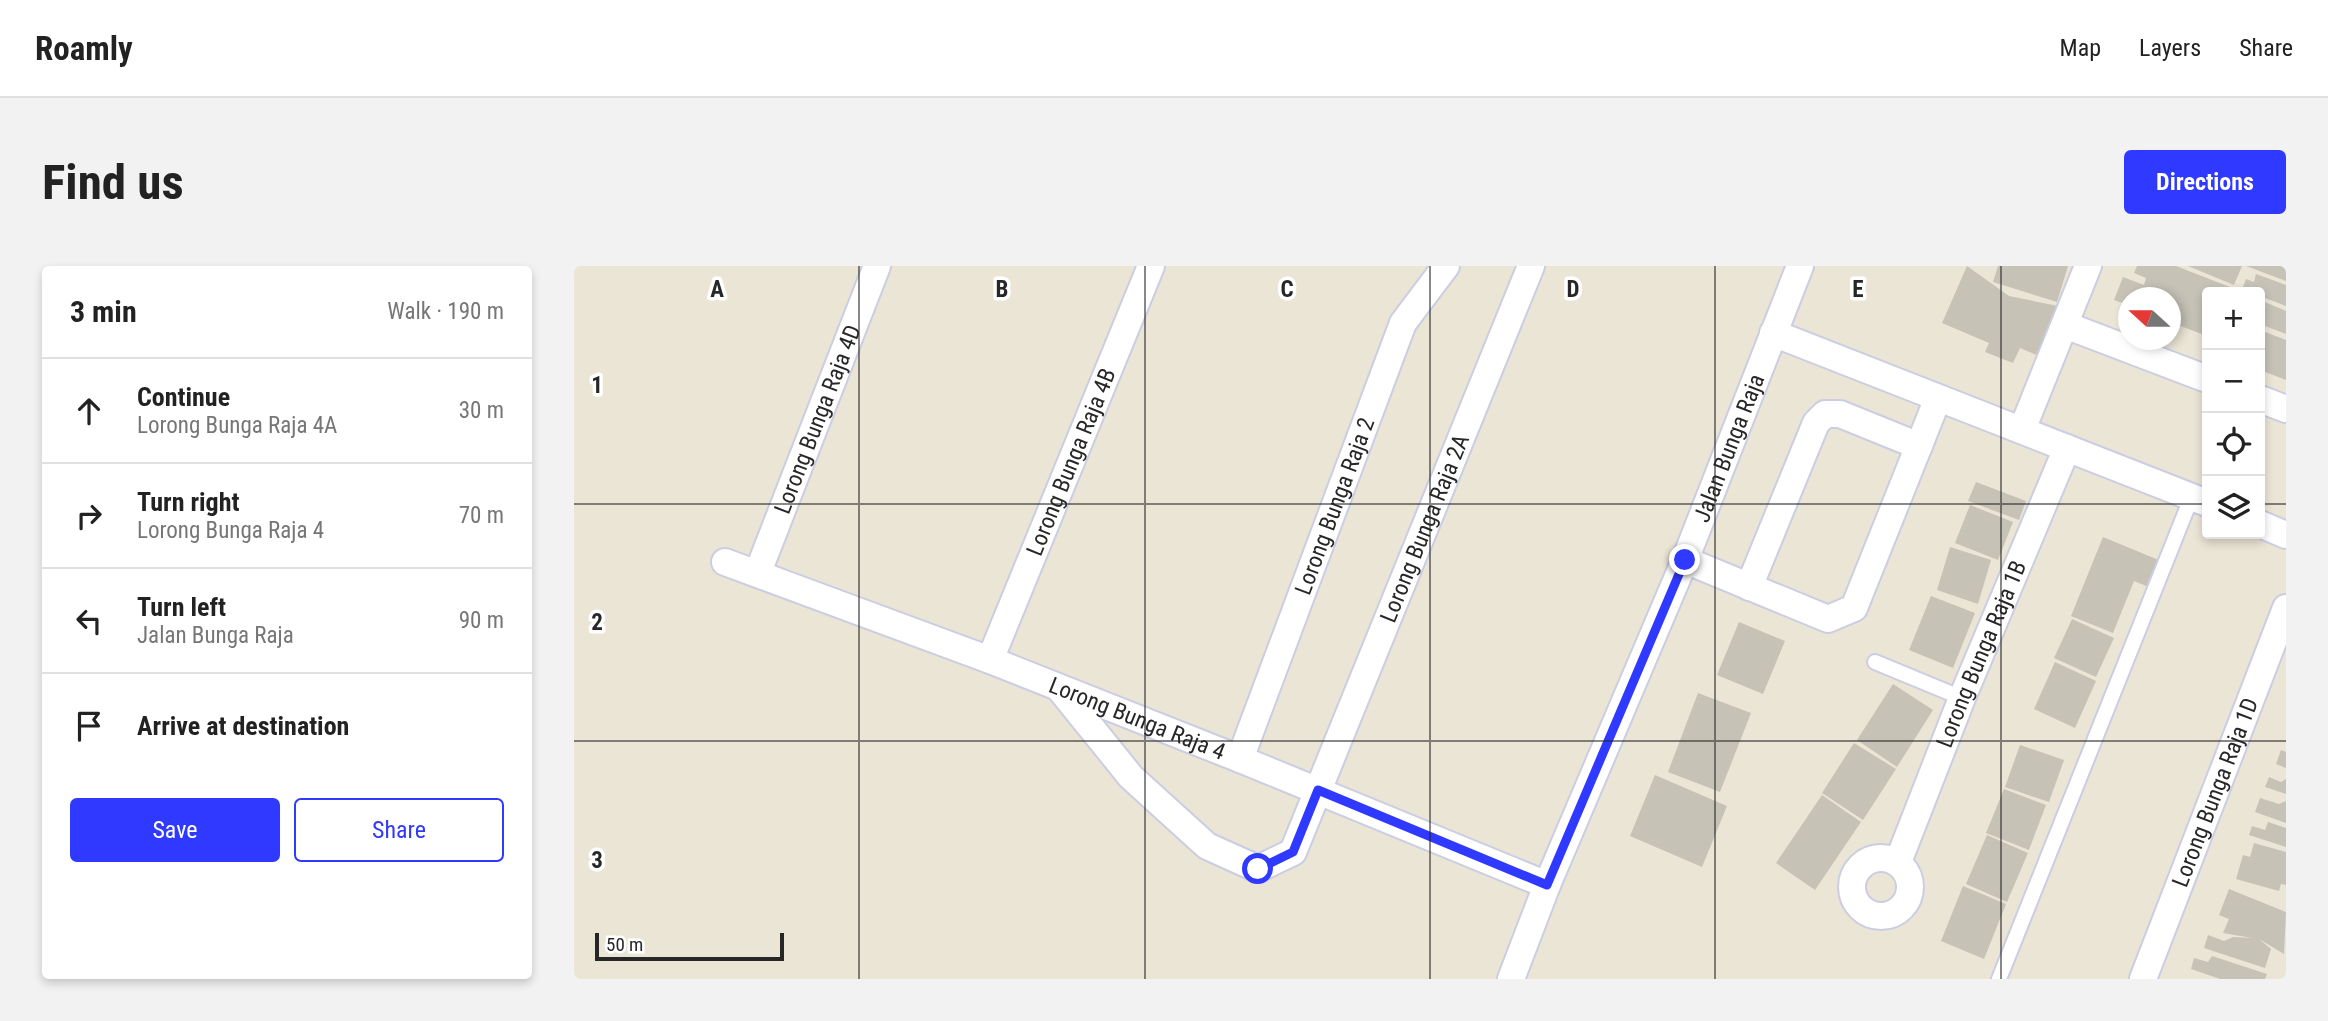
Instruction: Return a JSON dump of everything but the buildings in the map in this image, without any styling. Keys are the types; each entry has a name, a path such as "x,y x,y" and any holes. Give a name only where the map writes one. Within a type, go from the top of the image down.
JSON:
{"street":[{"name":"Lorong Bunga Raja 4D","path":"758,572 877,266"},
{"name":"Lorong Bunga Raja 4B","path":"990,660 1151,266"},
{"name":"Lorong Bunga Raja 2","path":"1240,759 1403,323 1446,266"},
{"name":"Lorong Bunga Raja 2A","path":"1060,689 1140,786 1207,846 1258,869 1293,852 1531,266"},
{"name":"Jalan Bunga Raja","path":"1511,979 1547,885 1685,560 1800,266"},
{"path":"2022,430 2088,266"},
{"path":"2065,325 2202,377"},
{"path":"1773,333 2199,499"},
{"path":"1685,560 1828,619 1854,608 1938,398"},
{"path":"2265,401 2286,409"},
{"path":"1749,587 1816,423 1825,414 1840,414 1919,446"},
{"name":"Lorong Bunga Raja 1B","path":"1898,862 1962,698 2067,448"},
{"path":"2265,526 2286,535"},
{"name":"Lorong Bunga Raja 4","path":"725,562 990,660 1318,790 1547,885"},
{"name":"Lorong Bunga Raja 1D","path":"2143,979 2286,608"}],"lane":[{"path":"1999,979 2199,499"},
{"path":"1875,662 1962,698"}],"route":[{"path":"1258,869 1293,852 1318,790 1547,885 1685,560"}]}
